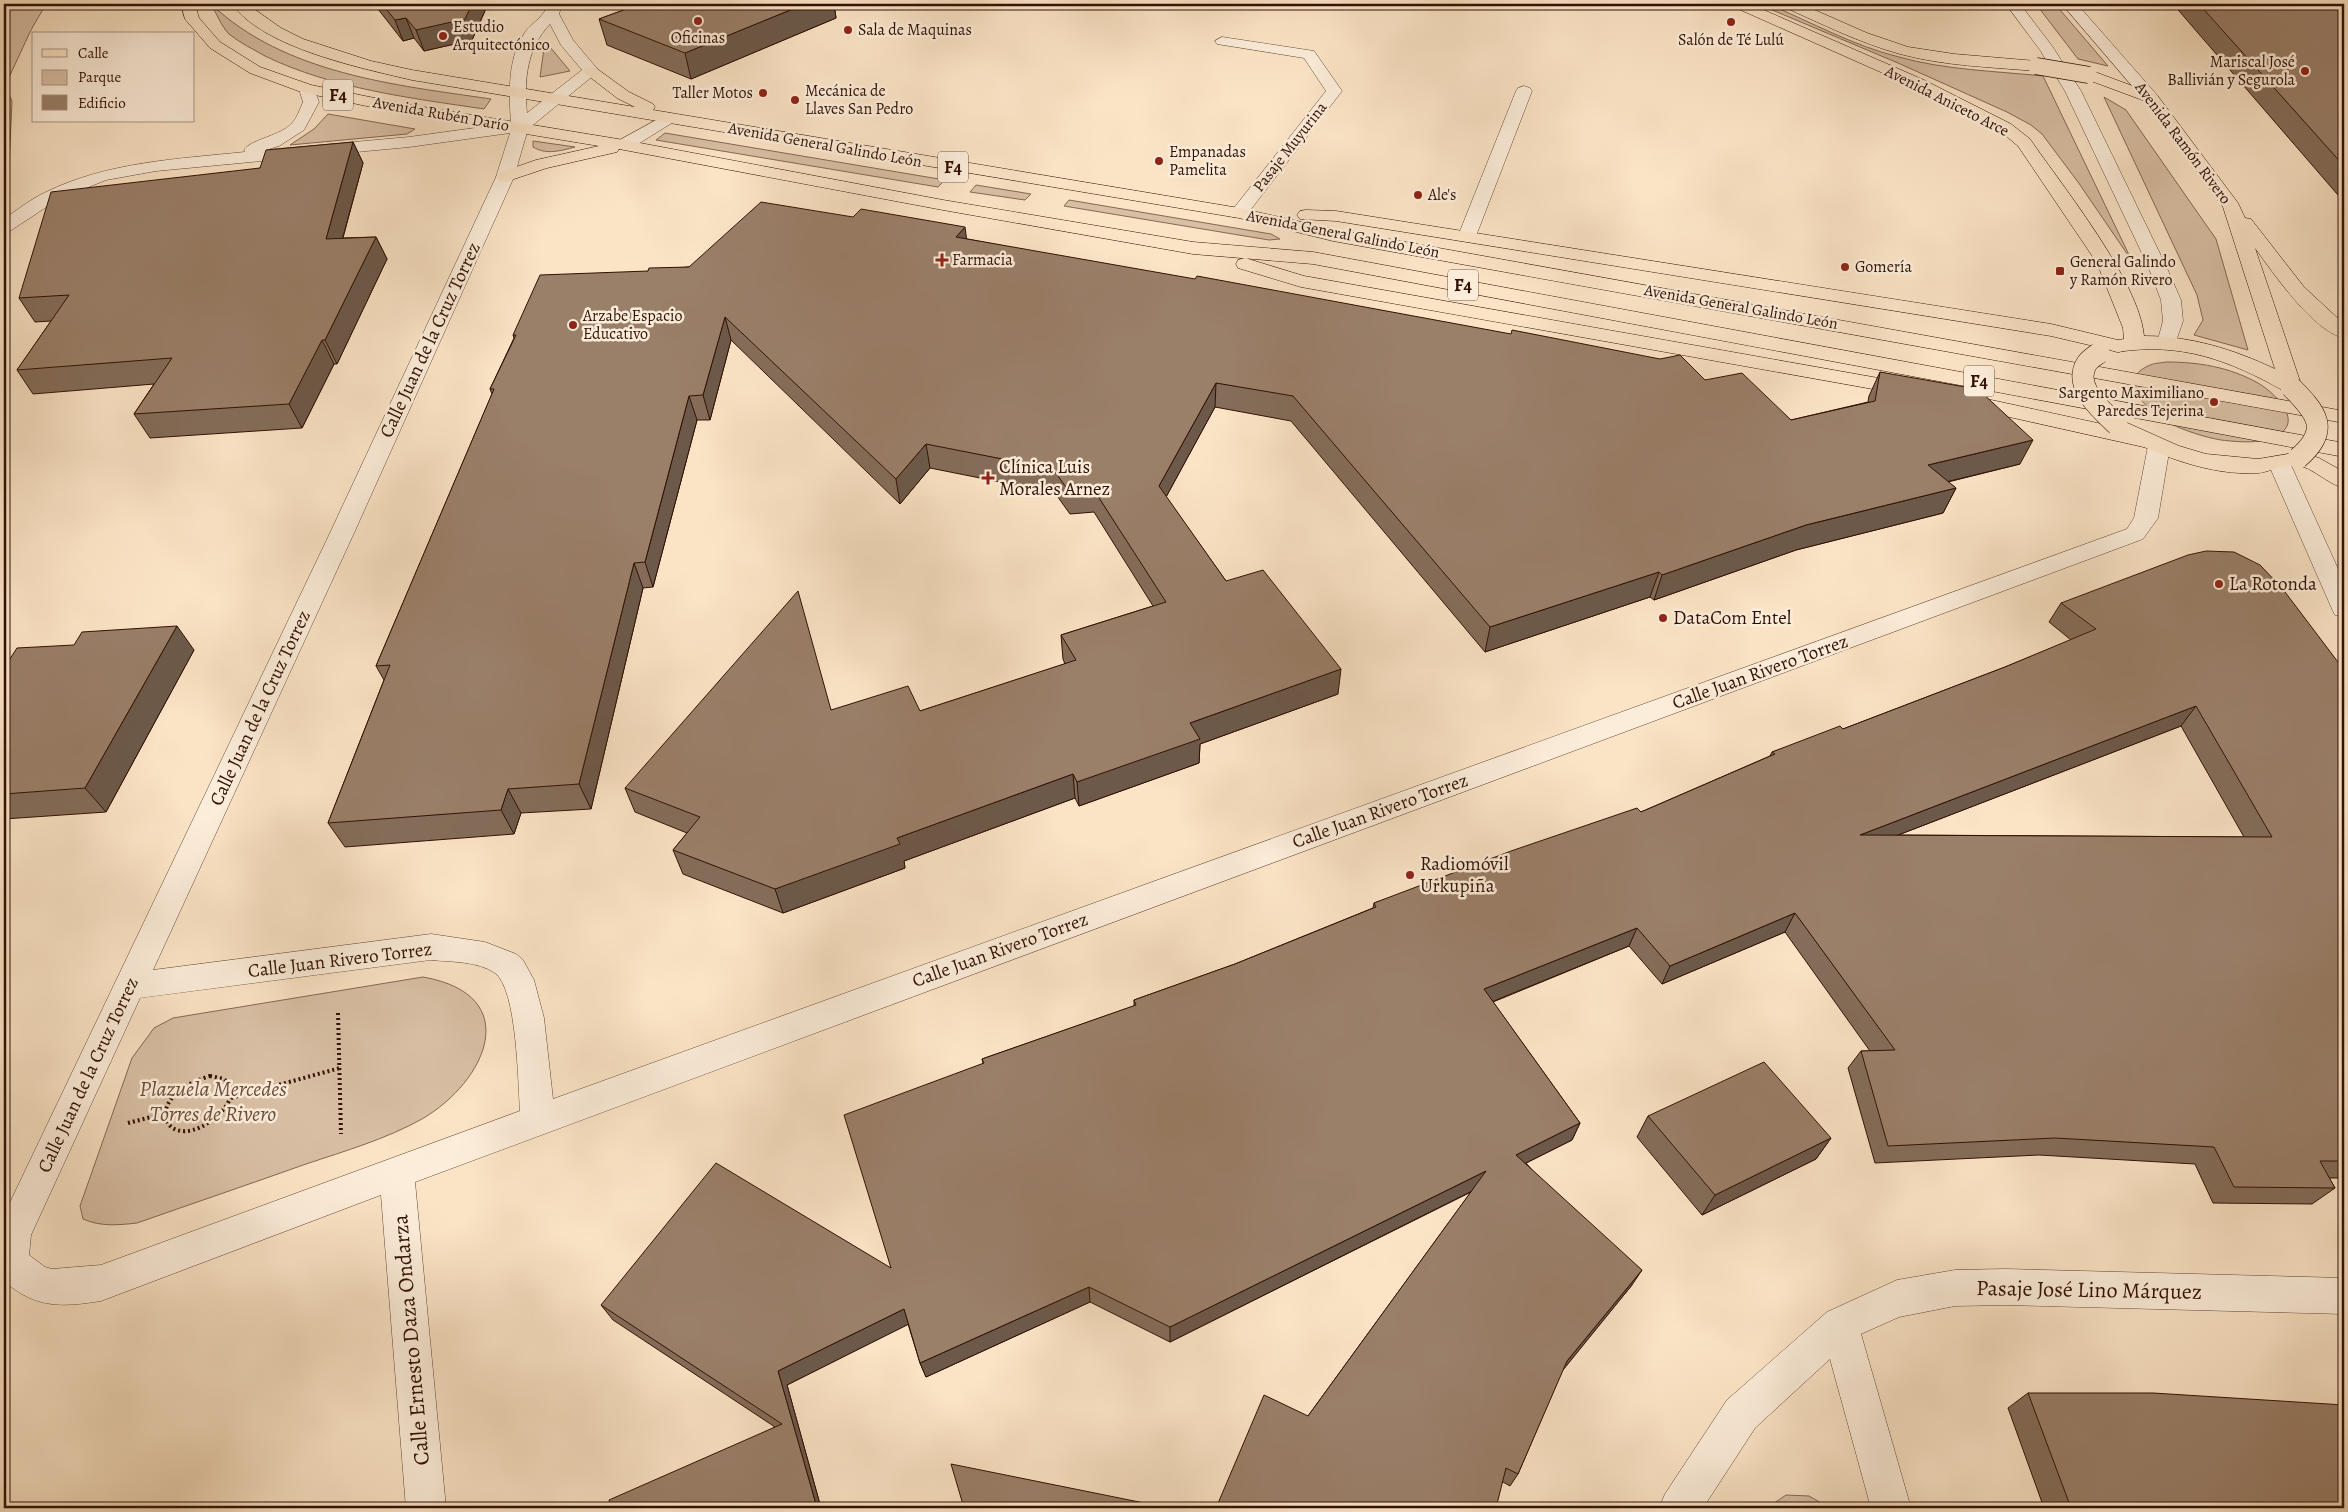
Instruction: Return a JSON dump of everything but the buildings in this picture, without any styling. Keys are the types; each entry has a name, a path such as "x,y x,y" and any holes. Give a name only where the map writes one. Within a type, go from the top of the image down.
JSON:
{"main road":[{"name":"Avenida Rubén Darío","path":"188,4 192,19 215,45 256,70 307,88 399,108 520,127"},
{"name":"Avenida Rubén Darío","path":"240,4 249,14 293,38 349,60 412,75 517,92"},
{"name":"Avenida Aniceto Arce","path":"1739,4 1918,83 2005,127 2024,143 2106,263 2126,307 2133,328 2118,347"},
{"name":"Avenida Aniceto Arce","path":"1789,4 1869,38 1907,51 1936,56 2036,66 2088,75 2151,98"},
{"path":"591,71 623,95 668,118"},
{"name":"Avenida General Galindo León","path":"517,92 1239,213 1333,235 2344,417"},
{"name":"Avenida Ramón Rivero","path":"2151,98 2232,207 2291,388"},
{"name":"Avenida General Galindo León","path":"520,127 943,205 1041,208 1193,248 1312,258 2344,450"},
{"path":"505,177 542,164 624,145"},
{"path":"943,205 974,170"},
{"path":"1041,208 1060,184"},
{"path":"2232,207 2297,291 2336,328 2344,332"},
{"path":"1193,248 1301,281 1992,405 2153,444 2210,461 2259,466 2289,461 2311,449 2319,435 2317,420 2308,404 2291,388 2268,373 2240,360 2211,351 2167,343 2118,347 2051,330 1336,216 1239,213"},
{"path":"2118,347 2087,363 2083,377 2088,392 2100,409 2117,425 2153,444"},
{"path":"2289,461 2344,481"}],"street":[{"path":"2012,4 2047,49 2073,91 2157,266 2171,300 2173,321 2167,343"},
{"name":"Avenida Ramón Rivero","path":"2070,4 2151,98"},
{"name":"Calle Juan de la Cruz Torrez","path":"30,1281 10,1264 13,1234 505,177 520,127 517,92 521,60 532,34 553,9 566,42 591,71"},
{"name":"Pasaje Muyurina","path":"1222,41 1309,54 1334,91 1239,213"},
{"path":"4,227 51,196 102,176 156,166 409,142 520,127 591,71"},
{"path":"218,160 246,153 273,142 298,127 311,102 307,88"},
{"path":"1467,236 1524,91"},
{"path":"624,145 668,118"},
{"name":"Calle Juan Rivero Torrez","path":"30,1281 57,1290 101,1283 538,1120 2135,534 2146,518 2153,444"},
{"path":"2289,461 2344,609"},
{"name":"Calle Juan Rivero Torrez","path":"130,986 431,947 471,950 494,959 512,969 522,989 526,1008 538,1120"},
{"name":"Calle Ernesto Daza Ondarza","path":"396,1173 426,1508"},
{"name":"Pasaje José Lino Márquez","path":"1679,1508 1741,1414 1840,1326 1897,1299 1955,1288 2006,1287 2344,1296"},
{"path":"1840,1326 1891,1508"}],"path":[{"path":"4,12 10,4"},
{"path":"338,1004 340,1136"},
{"path":"231,1098 340,1068"},
{"path":"221,1076 228,1080 232,1088 231,1098 227,1109 217,1118 192,1130 181,1132 172,1128 166,1122 164,1114 176,1093 198,1078 221,1076"},
{"path":"123,1125 164,1114"}],"green space":[{"path":"4,4 46,4 31,30 5,86 12,101 8,189 4,194"},
{"path":"211,4 240,28 272,46 307,61 380,81 491,99 484,109 373,91 318,77 265,56 229,34 221,24"},
{"path":"1758,4 1768,4 1866,47 1899,57 1934,65 1970,70 2043,76 2132,261 2078,182 2042,134 2031,125 2007,112 1898,63"},
{"path":"2036,4 2055,4 2108,66 2078,59"},
{"path":"545,41 570,71 540,77"},
{"path":"2104,97 2126,110 2216,239 2248,350 2194,335 2203,320 2197,295"},
{"path":"328,114 415,129 407,134 290,145 314,129"},
{"path":"665,133 945,180 938,187 656,140"},
{"path":"533,141 575,147 548,152 533,147"},
{"path":"976,185 1031,194 1025,200 970,192"},
{"path":"1069,200 1271,234 1280,239 1269,240 1064,206"},
{"path":"2166,362 2190,363 2225,369 2258,383 2283,405 2287,413 2287,427 2275,437 2260,441 2244,442 2208,437 2171,424 2154,413 2139,397 2135,389 2134,380 2138,373 2148,366"},
{"name":"Plazuela Mercedes Torres de Rivero","path":"423,977 455,987 475,1001 485,1020 485,1040 478,1062 464,1083 445,1103 422,1119 380,1139 137,1223 103,1224 83,1219 80,1206 132,1058 154,1028 173,1018"},
{"path":"1786,1495 1809,1496 1830,1508 1767,1508"}],"place":[{"name":"Oficinas","path":"698,21"},
{"name":"Salón de Té Lulú","path":"1731,22"},
{"name":"Sala de Maquinas","path":"848,30"},
{"name":"Estudio Arquitectónico","path":"443,36"},
{"name":"Mariscal José Ballivián y Segurola","path":"2305,71"},
{"name":"Taller Motos","path":"763,93"},
{"name":"Mecánica de Llaves San Pedro","path":"795,100"},
{"name":"Empanadas Pamelita","path":"1159,161"},
{"name":"Ale's","path":"1418,195"},
{"name":"Farmacia","path":"942,260"},
{"name":"Gomería","path":"1845,267"},
{"name":"General Galindo y Ramón Rivero","path":"2060,271"},
{"name":"Arzabe Espacio Educativo","path":"573,325"},
{"name":"Sargento Maximiliano Paredes Tejerina","path":"2214,402"},
{"name":"Clínica Luis Morales Arnez","path":"988,478"},
{"name":"La Rotonda","path":"2219,584"},
{"name":"DataCom Entel","path":"1663,618"},
{"name":"Radiomóvil Urkupiña","path":"1410,875"}]}
